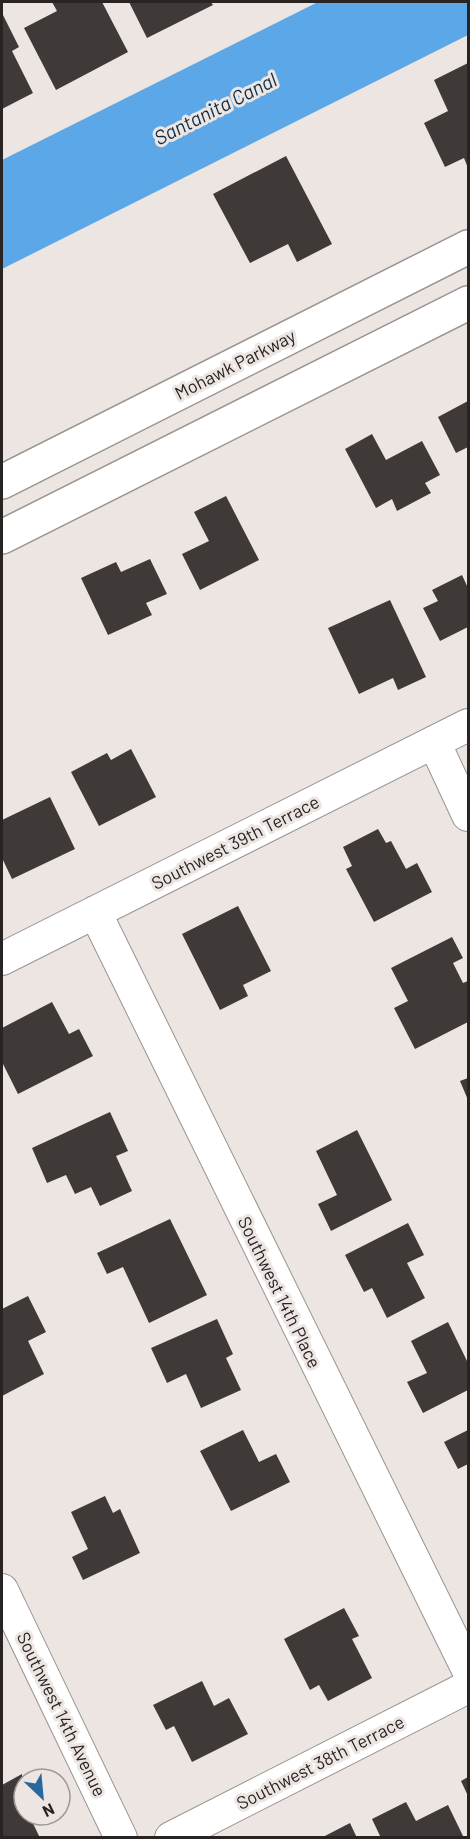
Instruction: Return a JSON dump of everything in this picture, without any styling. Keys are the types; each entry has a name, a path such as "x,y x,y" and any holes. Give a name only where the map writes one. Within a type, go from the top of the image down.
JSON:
{"street":[{"name":"Mohawk Parkway","path":"2,482 468,247"},
{"path":"2,537 468,303"},
{"name":"Southwest 39th Terrace","path":"2,959 468,725"},
{"path":"434,742 468,815"},
{"name":"Southwest 14th Place","path":"94,912 468,1670"},
{"name":"Southwest 14th Avenue","path":"2,1590 122,1838"},
{"name":"Southwest 38th Terrace","path":"171,1838 468,1687"}],"water":[{"name":"Santanita Canal","path":"318,2 468,2 468,35 2,269 2,160"}],"building":[{"path":"52,2 102,2 128,52 56,90 24,28 57,11"},
{"path":"129,2 211,2 213,5 147,38"},
{"path":"2,13 19,47 12,51 33,93 2,109"},
{"path":"468,63 468,168 464,158 445,167 424,123 448,111 434,80"},
{"path":"286,156 332,244 297,262 288,244 250,263 213,194"},
{"path":"468,401 468,447 456,453 438,417"},
{"path":"372,434 386,460 422,441 440,475 425,483 431,493 397,511 392,499 376,508 345,449"},
{"path":"226,496 259,560 200,590 182,554 209,541 194,512"},
{"path":"150,559 167,594 146,603 152,615 108,635 81,578 116,562 121,572"},
{"path":"462,575 468,588 468,627 440,641 423,608 438,601 432,590"},
{"path":"390,600 426,677 398,690 393,678 359,694 328,628"},
{"path":"131,749 156,797 99,826 71,772 107,753 111,760"},
{"path":"50,797 75,849 12,879 2,858 2,820"},
{"path":"378,829 386,843 391,841 406,869 417,863 432,892 374,922 346,869 352,866 343,847"},
{"path":"238,906 271,971 243,985 248,996 220,1010 182,934"},
{"path":"452,937 463,958 453,963 463,983 468,981 468,1022 415,1049 394,1008 408,1001 391,968"},
{"path":"52,1002 69,1034 79,1029 93,1056 18,1094 2,1062 2,1028"},
{"path":"468,1078 468,1100 460,1081"},
{"path":"110,1112 128,1151 116,1156 132,1191 100,1206 91,1187 75,1194 66,1175 47,1183 32,1148"},
{"path":"357,1130 392,1200 331,1231 318,1204 337,1195 316,1151"},
{"path":"170,1219 207,1295 149,1323 123,1267 107,1274 97,1253"},
{"path":"408,1223 424,1255 407,1263 425,1298 387,1318 372,1288 364,1292 345,1255"},
{"path":"28,1296 46,1332 28,1341 44,1374 2,1396 2,1309"},
{"path":"217,1319 233,1354 226,1358 241,1390 201,1408 186,1374 167,1383 151,1348"},
{"path":"448,1322 468,1363 468,1390 423,1413 407,1382 427,1373 411,1341"},
{"path":"243,1430 259,1462 276,1454 290,1482 231,1511 200,1451"},
{"path":"468,1430 468,1464 458,1469 444,1442"},
{"path":"105,1496 113,1513 120,1509 140,1553 83,1580 72,1557 88,1549 71,1512"},
{"path":"344,1608 359,1636 352,1639 372,1678 328,1701 319,1685 310,1690 284,1639"},
{"path":"202,1681 214,1706 229,1698 248,1734 192,1762 174,1726 166,1730 153,1705"},
{"path":"468,1777 468,1796 461,1781"},
{"path":"12,1780 12,1827 35,1827 40,1838 2,1838 2,1785"},
{"path":"406,1802 416,1821 448,1805 464,1838 381,1838 372,1819"},
{"path":"350,1823 357,1838 321,1838"}]}
